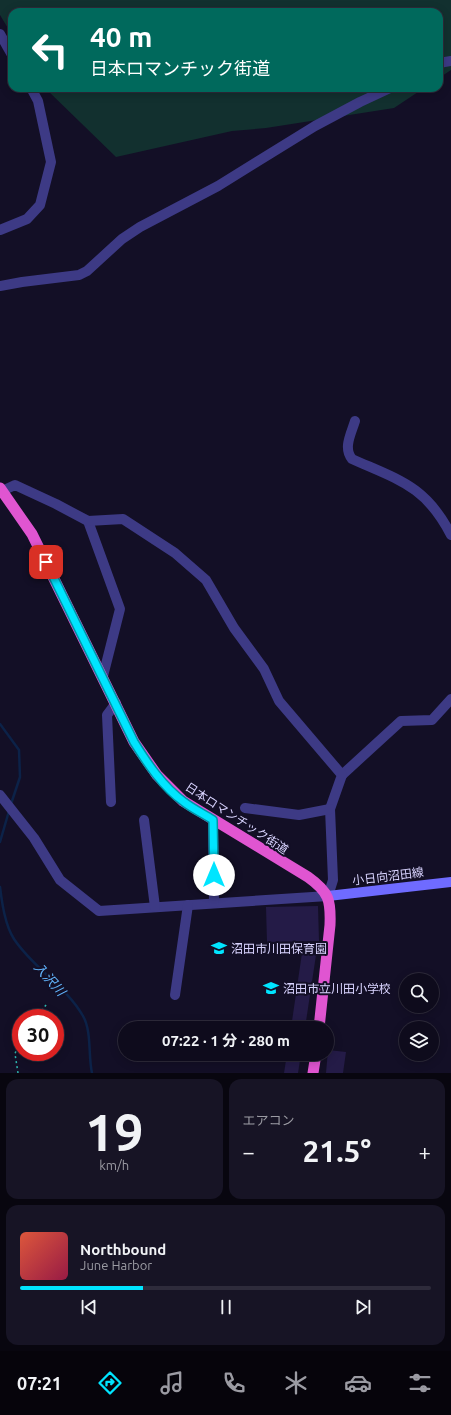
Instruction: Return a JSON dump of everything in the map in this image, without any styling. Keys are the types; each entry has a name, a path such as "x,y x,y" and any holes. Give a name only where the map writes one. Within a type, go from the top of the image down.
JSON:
{"highway":[{"name":"日本ロマンチック街道","path":"1,489 32,534 103,676 134,742 157,775 183,801 308,877 318,884 328,896"},
{"path":"320,1021 329,945 330,909 328,896"},
{"path":"313,1073 315,1061"}],"main road":[{"name":"小日向沼田線","path":"328,896 451,882"}],"street":[{"path":"0,34 8,48"},
{"path":"0,230 26,219 40,205 51,162 38,101 33,92"},
{"path":"0,286 22,282 79,276 87,271 122,239 140,227 218,186 314,126 381,92"},
{"path":"355,421 347,446 348,454 352,459 394,477 420,493 432,504 451,535"},
{"path":"1,489 15,485 56,504 88,522 123,519 174,553 206,580 234,628 264,669 279,701 342,775"},
{"path":"88,522 120,609 103,676"},
{"path":"3,798 34,838 60,880 99,911 328,896 333,880 330,809 342,775 401,721 432,720 451,698"},
{"path":"111,802 107,715 116,703"},
{"path":"245,808 299,815 330,809"},
{"path":"144,820 155,908"},
{"path":"213,820 214,903"},
{"path":"175,995 188,904"}],"path":[{"path":"42,1009 47,1004"},
{"path":"17,1061 18,1073"}],"green space":[{"path":"0,0 451,0 451,70 443,75 443,8 8,8 8,28 0,15"},
{"path":"49,92 418,92 394,108 266,128 232,131 116,157"}],"building":[{"path":"318,906 319,941 267,942 266,907"},
{"path":"267,947 288,950 287,954 267,954"},
{"path":"302,953 316,955 306,1021 292,1021"},
{"path":"334,1051 346,1052 343,1073 326,1073 327,1061 334,1061"},
{"path":"286,1061 300,1061 298,1073 284,1073"}],"waterway":[{"name":"入沢川","path":"0,724 19,750 20,777 11,804"},
{"name":"入沢川","path":"0,842 9,811"},
{"name":"入沢川","path":"0,887 6,921 14,939 30,959 68,995 86,1022 89,1037 92,1073"}],"place":[{"name":"沼田市川田保育園","path":"219,948"},
{"name":"沼田市立川田小学校","path":"271,988"}],"route":[{"path":"46,562 134,742 144,758 157,775 183,801 213,820 214,875"}]}
